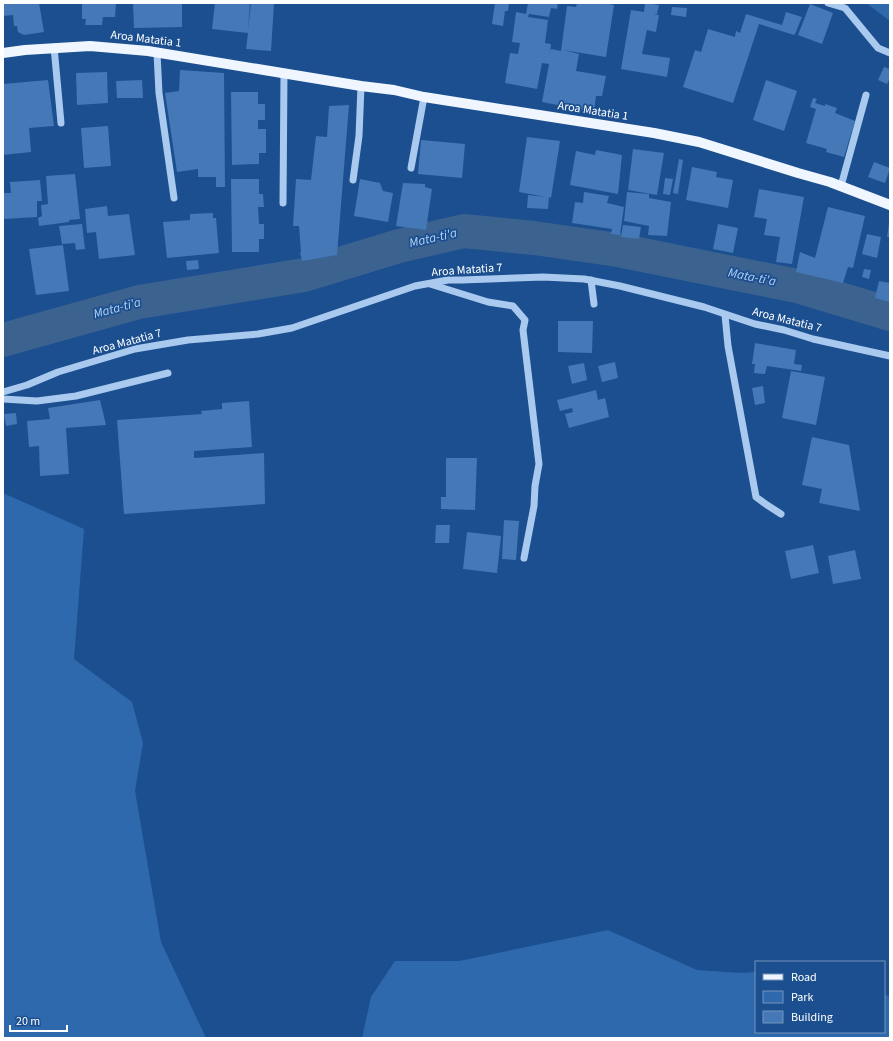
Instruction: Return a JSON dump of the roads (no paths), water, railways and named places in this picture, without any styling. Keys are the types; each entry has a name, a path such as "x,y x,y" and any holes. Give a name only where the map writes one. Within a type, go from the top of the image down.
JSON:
{"main road":[{"name":"Aroa Matatia 1","path":"3,53 54,47 90,46 157,53 654,133 699,142 841,186 890,205"}],"street":[{"path":"828,3 845,8 878,48 890,53"},
{"path":"54,47 61,123"},
{"path":"157,53 159,93 174,198"},
{"path":"283,203 284,74"},
{"path":"353,180 359,136 361,86"},
{"path":"841,186 866,95"},
{"path":"411,168 424,97"},
{"name":"Aroa Matatia 7","path":"3,392 27,385 58,372 135,349 176,342 258,334 292,328 402,290 428,283 448,280 543,277 591,280 704,307 755,324 784,330 813,339 890,356"},
{"path":"591,280 594,304"},
{"path":"428,283 488,302 513,306 525,320 523,330 539,464 535,486 534,506 524,558"},
{"path":"725,314 728,346 756,497 781,514"},
{"path":"3,399 37,401 76,396 168,373"}],"waterway":[{"name":"Mata-ti'a","path":"3,340 139,302 304,275 399,246 464,231 534,238 618,250 797,286 890,314"}]}
